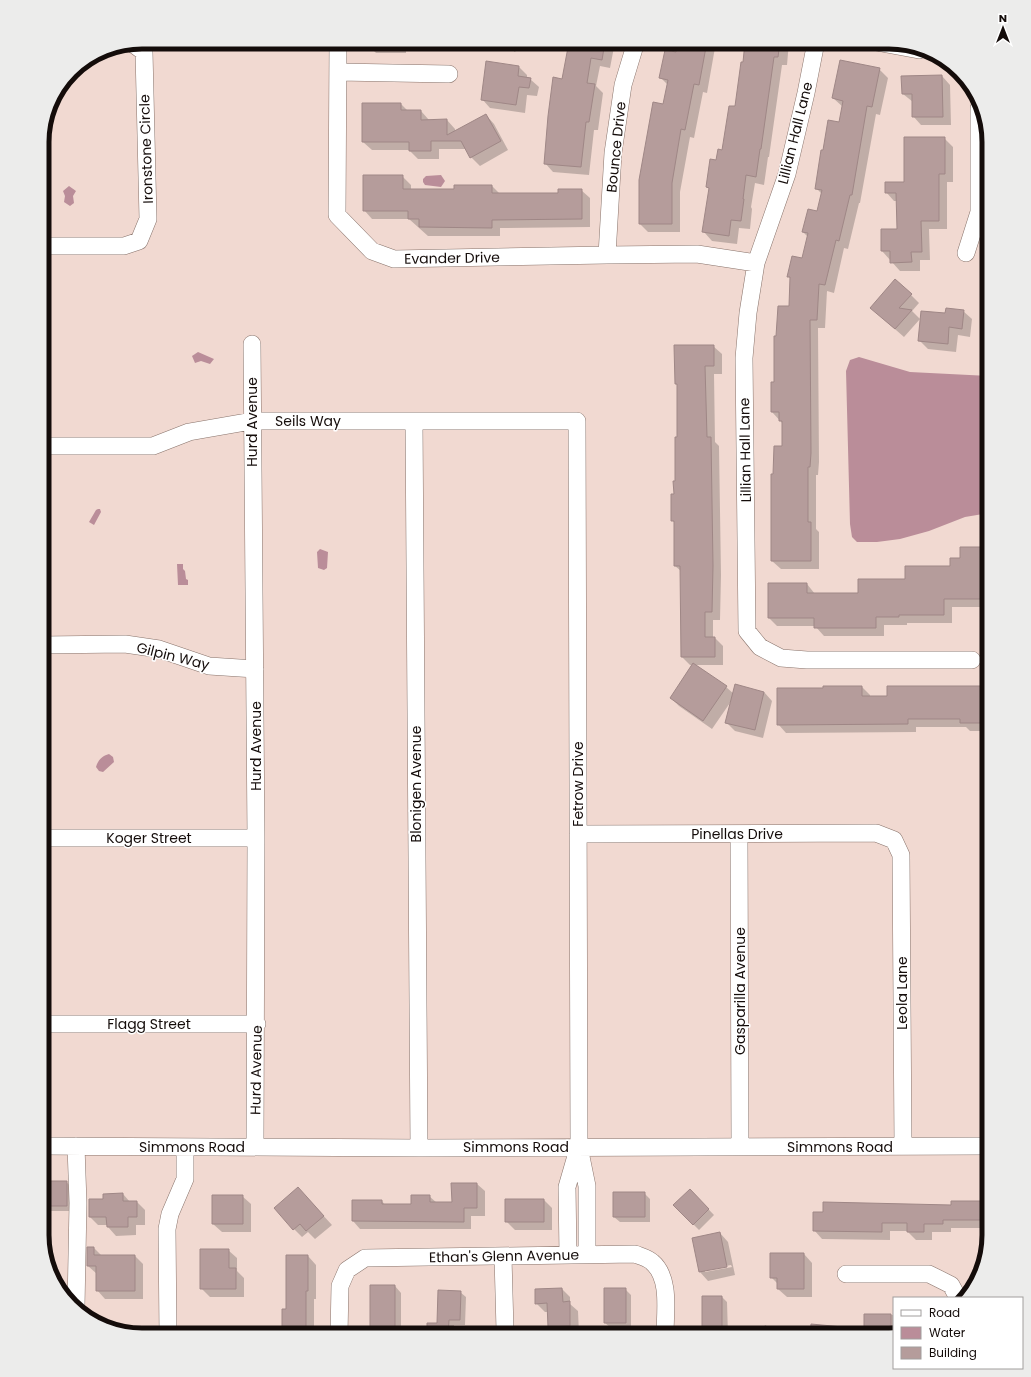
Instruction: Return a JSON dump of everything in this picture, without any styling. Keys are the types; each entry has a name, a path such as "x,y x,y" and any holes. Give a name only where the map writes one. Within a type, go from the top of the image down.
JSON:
{"street":[{"name":"Ironstone Circle","path":"49,246 124,246 139,241 148,219 144,52 140,49"},
{"name":"Evander Drive","path":"338,49 337,215 372,251 394,259 697,254 756,263"},
{"name":"Bounce Drive","path":"607,255 613,153 623,85 634,49"},
{"name":"Lillian Hall Lane","path":"815,49 787,174 756,263 748,313 744,358 747,631 760,647 781,658 807,660 972,660"},
{"path":"338,72 449,74"},
{"path":"966,253 979,212 979,120"},
{"name":"Hurd Avenue","path":"252,344 257,1024 255,1147"},
{"name":"Seils Way","path":"49,446 153,446 188,432 252,421 577,421"},
{"name":"Blonigen Avenue","path":"414,421 419,1148"},
{"name":"Fetrow Drive","path":"577,421 579,1147"},
{"name":"Gilpin Way","path":"49,644 125,644 159,650 209,666 255,669"},
{"name":"Pinellas Drive","path":"578,834 876,833 894,840"},
{"name":"Gasparilla Avenue","path":"739,834 740,1147"},
{"name":"Koger Street","path":"49,838 256,838"},
{"name":"Leola Lane","path":"894,840 902,855 903,1146"},
{"name":"Flagg Street","path":"49,1024 257,1024"},
{"name":"Simmons Road","path":"49,1146 419,1148 982,1146"},
{"path":"76,1146 78,1203 76,1301"},
{"path":"168,1328 167,1229 170,1214 185,1178 185,1147"},
{"path":"579,1147 587,1186 587,1255"},
{"path":"568,1255 567,1187 579,1147"},
{"name":"Ethan's Glenn Avenue","path":"339,1328 340,1286 347,1270 365,1258 635,1254 652,1262 663,1276 665,1296 665,1328"},
{"path":"503,1256 505,1328"},
{"path":"846,1274 929,1274 951,1285 957,1297"}],"water":[{"path":"441,175 445,181 441,187 425,185 423,182 423,179 426,176"},
{"path":"69,186 76,191 73,196 74,203 70,206 64,202 65,196 63,191"},
{"path":"198,352 214,359 210,364 201,361 195,363 192,356"},
{"path":"859,357 910,372 982,376 982,514 965,517 929,531 900,539 877,542 857,542 852,537 850,524 846,371 850,360"},
{"path":"98,509 100,509 101,512 94,525 89,522"},
{"path":"320,549 328,552 327,568 324,570 318,568 317,552"},
{"path":"177,564 183,564 188,585 178,585"},
{"path":"109,754 113,757 114,762 103,772 99,771 96,767 98,762 102,757"}],"building":[{"path":"568,49 604,49 602,60 591,58 587,83 595,84 589,122 586,122 581,167 544,164 553,77 562,79"},
{"path":"677,49 706,49 699,85 694,84 685,130 681,129 672,183 672,224 639,224 639,180 653,102 663,104 668,80 659,78 665,50 676,52"},
{"path":"744,49 779,49 778,57 774,57 756,177 746,175 741,221 731,220 729,236 702,232 709,188 706,187 710,159 716,160 718,149 722,150 729,106 735,106 741,62 743,62"},
{"path":"840,60 880,68 872,107 867,106 852,195 850,195 839,241 836,240 825,285 819,284 817,320 810,320 811,453 810,467 808,467 808,522 811,522 811,561 771,561 771,474 773,474 774,446 782,446 782,421 779,421 779,412 771,412 771,382 774,382 774,336 776,336 778,306 789,306 790,277 787,277 792,256 802,258 808,233 802,232 808,209 817,211 822,190 815,189 821,150 823,150 828,120 839,122 843,101 832,98"},
{"path":"486,61 519,66 518,76 531,78 529,88 519,87 516,105 481,100"},
{"path":"942,75 943,117 912,117 912,94 902,94 901,76"},
{"path":"362,103 401,103 401,110 421,110 421,120 447,119 447,135 486,114 501,141 470,158 461,141 431,141 431,151 409,151 409,142 362,142"},
{"path":"904,137 945,137 945,174 939,174 939,221 921,221 922,252 911,252 912,262 890,263 890,251 881,251 881,229 897,229 896,193 885,193 885,182 904,182"},
{"path":"363,175 403,175 403,189 454,189 454,185 492,185 492,193 558,193 558,189 582,189 582,219 492,220 492,228 419,227 419,219 408,219 408,211 363,211"},
{"path":"895,279 912,294 899,308 912,310 895,329 870,308"},
{"path":"946,308 964,310 962,329 949,327 948,344 918,341 921,311 945,313"},
{"path":"674,345 714,345 714,366 705,366 707,437 711,437 713,566 712,612 705,612 705,637 715,637 715,657 681,657 680,566 674,566 674,521 671,521 671,494 674,494 673,481 675,481 675,437 677,437 677,384 675,384"},
{"path":"960,547 982,547 982,599 944,599 944,615 899,615 899,617 876,617 876,628 814,628 814,618 768,618 768,583 807,583 807,593 858,593 858,579 905,579 905,566 950,566 950,558 960,558"},
{"path":"693,663 727,686 703,721 670,698"},
{"path":"735,684 764,692 755,730 725,723"},
{"path":"823,686 862,686 862,696 887,696 887,686 982,686 982,723 960,723 960,719 908,719 908,724 777,725 777,688 823,688"},
{"path":"49,1181 67,1181 67,1206 49,1206"},
{"path":"451,1183 477,1183 477,1208 464,1208 464,1222 352,1221 352,1200 382,1200 382,1204 411,1204 411,1195 430,1195 430,1202 452,1202"},
{"path":"298,1187 324,1216 306,1231 300,1224 293,1230 274,1208"},
{"path":"690,1189 709,1209 693,1225 673,1205"},
{"path":"613,1192 645,1192 645,1217 613,1217"},
{"path":"123,1193 123,1201 137,1201 137,1217 128,1217 128,1227 107,1227 106,1217 89,1217 89,1199 103,1199 103,1194"},
{"path":"212,1195 243,1195 243,1224 212,1224"},
{"path":"505,1199 544,1199 544,1222 505,1222"},
{"path":"951,1201 982,1201 982,1220 943,1220 943,1224 924,1224 924,1232 907,1232 907,1223 882,1223 882,1232 813,1231 813,1212 823,1212 823,1202 951,1205"},
{"path":"720,1232 727,1267 699,1272 692,1238"},
{"path":"87,1247 94,1247 94,1255 135,1255 135,1291 96,1291 96,1266 87,1266"},
{"path":"200,1249 229,1249 229,1268 236,1268 236,1289 200,1289"},
{"path":"770,1253 804,1253 804,1289 777,1289 777,1278 770,1278"},
{"path":"286,1255 308,1255 306,1328 282,1328 282,1309 286,1309"},
{"path":"370,1285 395,1285 395,1328 370,1328"},
{"path":"562,1288 563,1302 570,1301 570,1326 548,1327 547,1303 535,1304 535,1289"},
{"path":"604,1288 626,1288 626,1323 604,1323"},
{"path":"438,1290 461,1291 460,1320 449,1320 448,1328 427,1328 427,1323 437,1323"},
{"path":"702,1296 722,1296 722,1328 702,1328"},
{"path":"864,1314 891,1314 891,1328 864,1328"},
{"path":"811,1324 843,1327 843,1328 811,1328"}]}
